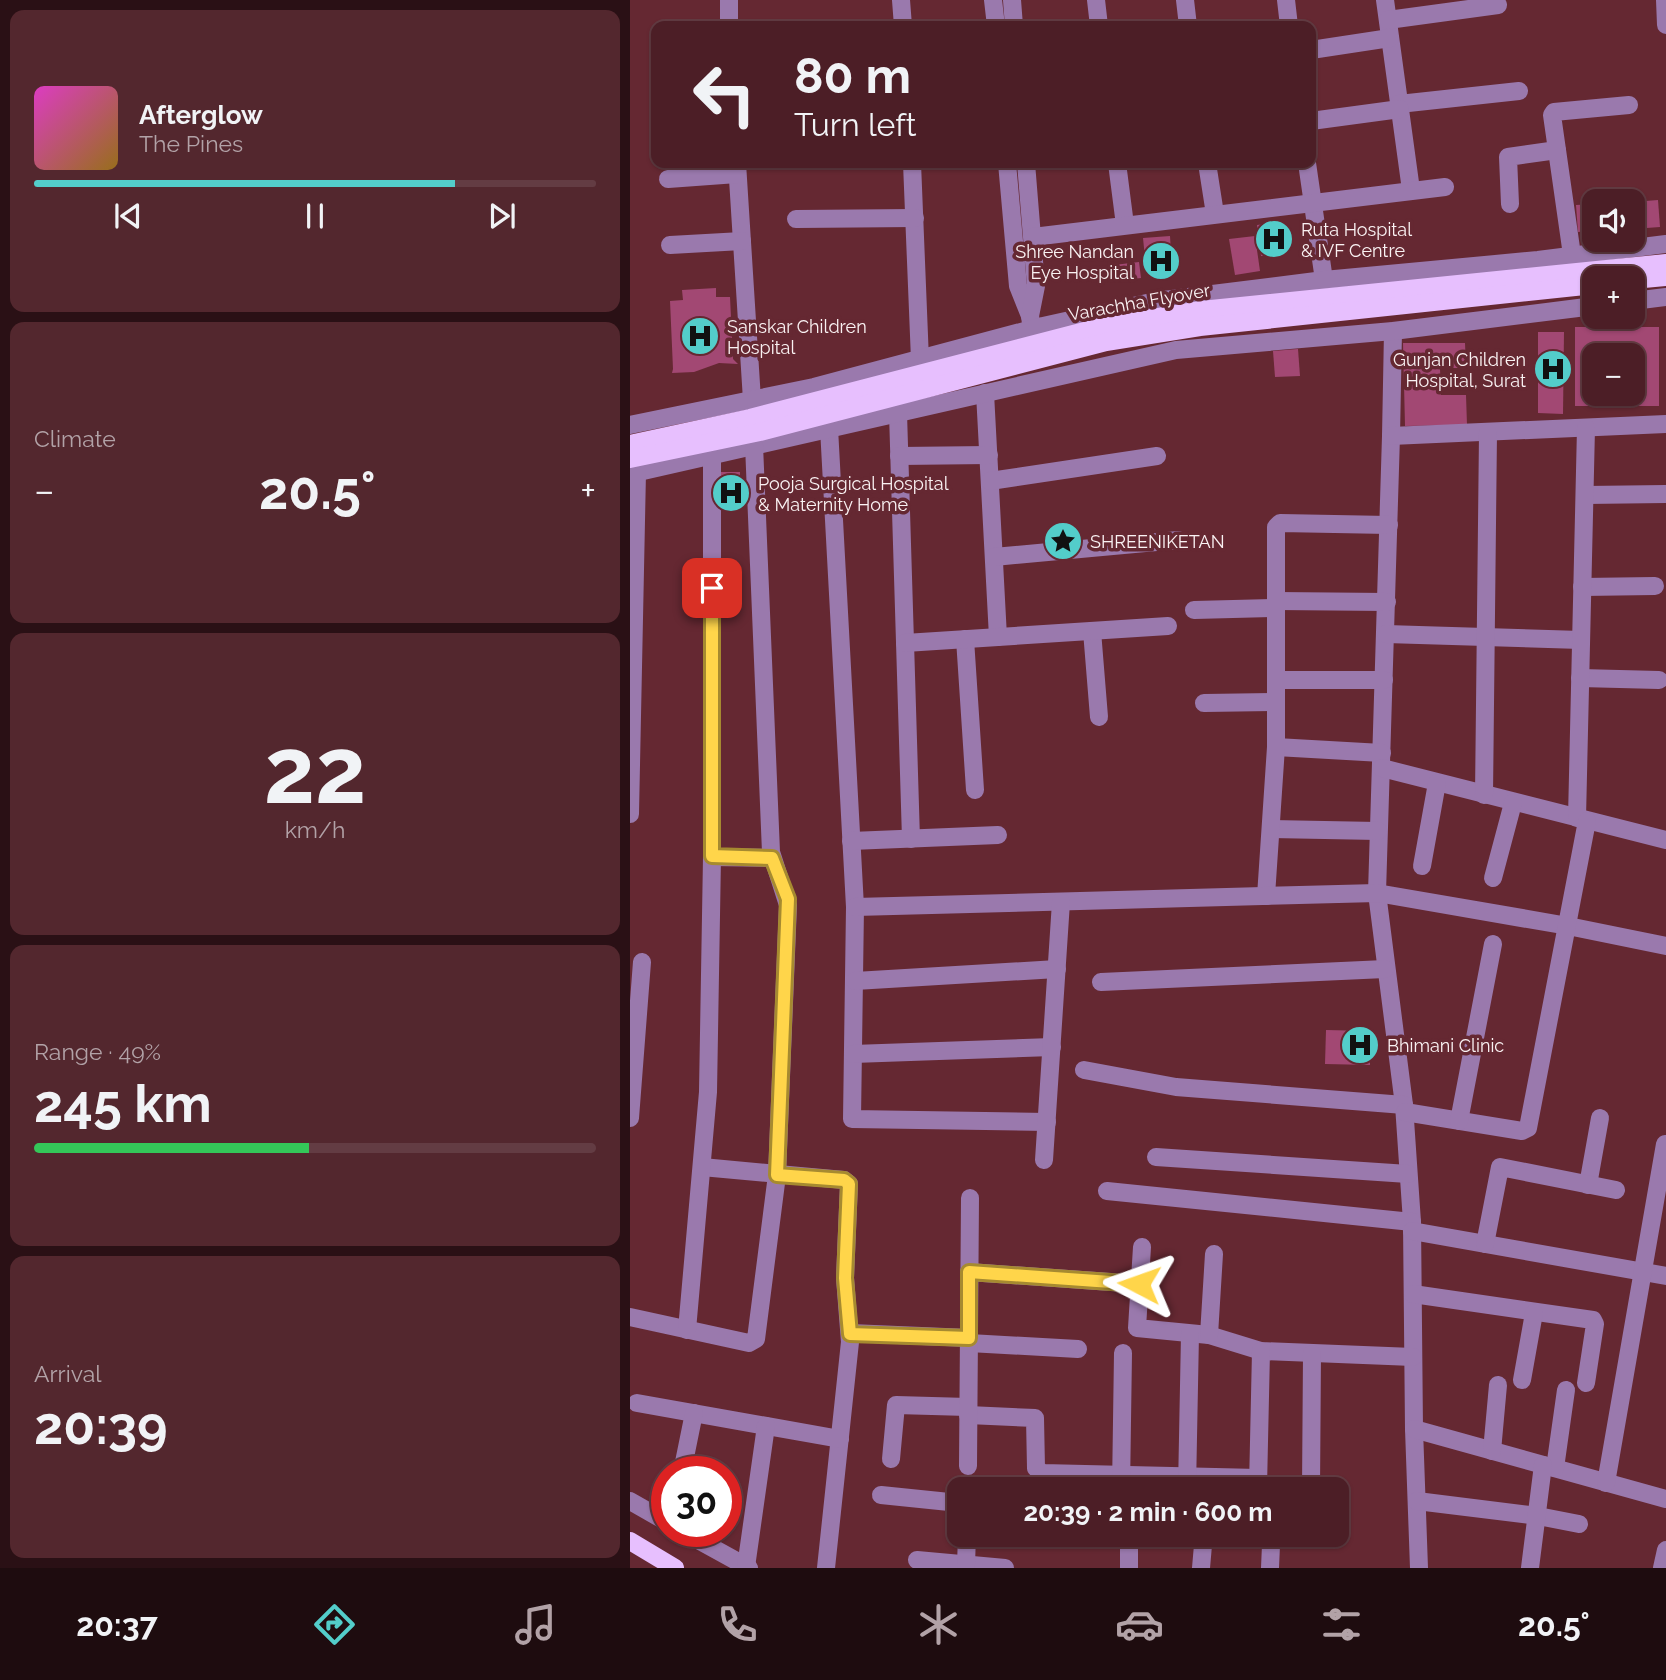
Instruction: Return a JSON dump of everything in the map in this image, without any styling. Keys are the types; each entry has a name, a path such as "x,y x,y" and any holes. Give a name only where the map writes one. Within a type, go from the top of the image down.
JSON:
{"main road":[{"name":"Varachha Flyover","path":"630,441 750,418 1104,326 1201,310 1666,263"},
{"path":"1645,280 1666,277"},
{"name":"Varachha Flyover","path":"632,468 1106,342 1200,327 1582,286"},
{"path":"630,1541 676,1568"}],"street":[{"path":"729,0 729,21"},
{"path":"901,0 903,21"},
{"path":"993,0 995,21"},
{"path":"1012,0 1014,21"},
{"path":"1096,0 1098,21"},
{"path":"1185,0 1187,21"},
{"path":"1286,0 1288,21"},
{"path":"1385,0 1410,191"},
{"path":"1665,3 1666,25"},
{"path":"1316,49 1498,5"},
{"path":"1316,120 1518,91"},
{"path":"1572,255 1552,117 1554,111 1629,105"},
{"path":"1510,204 1508,158 1557,150"},
{"path":"912,168 920,360"},
{"path":"1007,168 1018,286 1031,322 1038,381"},
{"path":"1026,168 1036,286 1031,322"},
{"path":"1118,168 1125,225"},
{"path":"1209,168 1215,214"},
{"path":"1308,168 1324,280"},
{"path":"668,179 737,169 752,400"},
{"path":"1033,237 1445,187"},
{"path":"796,219 915,218"},
{"path":"670,245 742,241"},
{"path":"630,425 814,387 920,360 1031,322 1156,301 1324,280 1666,244"},
{"path":"1645,301 1666,298"},
{"path":"632,468 754,445 1176,350 1393,331 1582,307"},
{"path":"1393,331 1377,893 1405,1109 1412,1227 1414,1429 1419,1568"},
{"path":"985,393 998,637"},
{"path":"898,412 911,839"},
{"path":"1391,436 1666,424"},
{"path":"829,428 855,907 853,1119 1047,1122"},
{"path":"1084,1070 1176,1087 1405,1109 1522,1131 1528,1128 1568,926 1582,819 1580,678 1586,428"},
{"path":"1484,795 1488,433"},
{"path":"630,441 630,814"},
{"path":"630,1317 749,1343 756,1339 777,1175 788,905 772,858 754,445"},
{"path":"688,1330 708,1092 712,856 712,454"},
{"path":"900,456 989,454"},
{"path":"990,481 1157,456"},
{"path":"1585,495 1666,494"},
{"path":"1266,896 1276,747 1275,529 1278,525 1389,525"},
{"path":"994,557 1178,540"},
{"path":"1582,587 1655,586"},
{"path":"1194,610 1387,602"},
{"path":"905,643 1168,626"},
{"path":"1092,631 1099,717"},
{"path":"1386,634 1581,640"},
{"path":"965,639 975,790"},
{"path":"1580,678 1659,680"},
{"path":"1276,680 1384,680"},
{"path":"1204,703 1276,702"},
{"path":"1276,747 1382,761 1437,783 1666,841"},
{"path":"1422,866 1437,783"},
{"path":"1493,878 1513,803"},
{"path":"1271,829 1378,831"},
{"path":"851,841 998,835"},
{"path":"712,856 772,858"},
{"path":"855,907 1377,893 1666,946"},
{"path":"1044,1160 1060,902"},
{"path":"1459,1121 1493,944"},
{"path":"630,1118 632,1063 642,962"},
{"path":"1101,982 1385,969"},
{"path":"855,981 1056,970"},
{"path":"853,1054 1052,1047"},
{"path":"1588,1185 1600,1118"},
{"path":"1606,1483 1665,1144"},
{"path":"1156,1157 1408,1174"},
{"path":"702,1167 844,1180 849,1184 845,1278 850,1334 826,1568"},
{"path":"1485,1244 1500,1167 1616,1190"},
{"path":"1107,1191 1412,1227 1485,1244 1666,1276"},
{"path":"968,1466 970,1198"},
{"path":"1142,1247 1137,1328 1209,1335 1261,1351 1413,1357"},
{"path":"1209,1335 1214,1254"},
{"path":"969,1272 1139,1284"},
{"path":"1413,1294 1594,1321 1586,1383"},
{"path":"1522,1380 1534,1313"},
{"path":"850,1334 1078,1349"},
{"path":"1188,1477 1190,1334"},
{"path":"1258,1477 1261,1351"},
{"path":"1121,1477 1123,1353"},
{"path":"1311,1477 1312,1354"},
{"path":"1492,1451 1498,1385"},
{"path":"1530,1568 1538,1516 1566,1390"},
{"path":"637,1404 840,1438"},
{"path":"891,1459 896,1405 1035,1418 1037,1470 1052,1477"},
{"path":"685,1456 694,1413"},
{"path":"711,1547 748,1567 766,1426"},
{"path":"1414,1429 1666,1499"},
{"path":"881,1495 947,1502"},
{"path":"630,1501 651,1513"},
{"path":"1417,1501 1538,1516 1579,1524"},
{"path":"966,1564 967,1547"},
{"path":"1129,1547 1129,1568"},
{"path":"1201,1568 1203,1547"},
{"path":"1270,1547 1270,1568"},
{"path":"1662,1568 1666,1550"},
{"path":"916,1560 1005,1568"}],"building":[{"path":"1658,200 1660,227 1645,228 1645,201"},
{"path":"1576,205 1582,205 1582,232 1578,232"},
{"path":"1280,222 1284,253 1261,256 1257,225"},
{"path":"1170,236 1172,266 1146,268 1143,238"},
{"path":"1255,236 1260,271 1235,275 1229,239"},
{"path":"1139,262 1141,278 1115,281 1114,265"},
{"path":"716,288 716,297 730,297 733,359 738,364 719,363 694,372 672,373 670,301 683,300 682,290"},
{"path":"1575,327 1659,327 1659,406 1645,406 1645,343 1582,343 1582,406 1575,406"},
{"path":"1538,332 1564,332 1563,414 1538,413"},
{"path":"1403,343 1465,343 1466,368 1440,368 1441,395 1466,395 1467,425 1405,426"},
{"path":"1298,349 1300,376 1275,377 1273,351"},
{"path":"721,472 740,472 739,505 720,505"},
{"path":"1326,1030 1370,1031 1370,1065 1325,1064"}],"place":[{"name":"Ruta Hospital & IVF Centre","path":"1274,239"},
{"name":"Shree Nandan Eye Hospital","path":"1161,261"},
{"name":"Sanskar Children Hospital","path":"700,336"},
{"name":"Gunjan Children Hospital, Surat","path":"1553,369"},
{"name":"Pooja Surgical Hospital & Maternity Home","path":"731,493"},
{"name":"SHREENIKETAN","path":"1063,541"},
{"name":"Bhimani Clinic","path":"1360,1045"}],"route":[{"path":"712,588 712,856 772,858 788,899 777,1175 844,1180 849,1184 845,1278 850,1334 969,1338 969,1272 1139,1284"}]}
